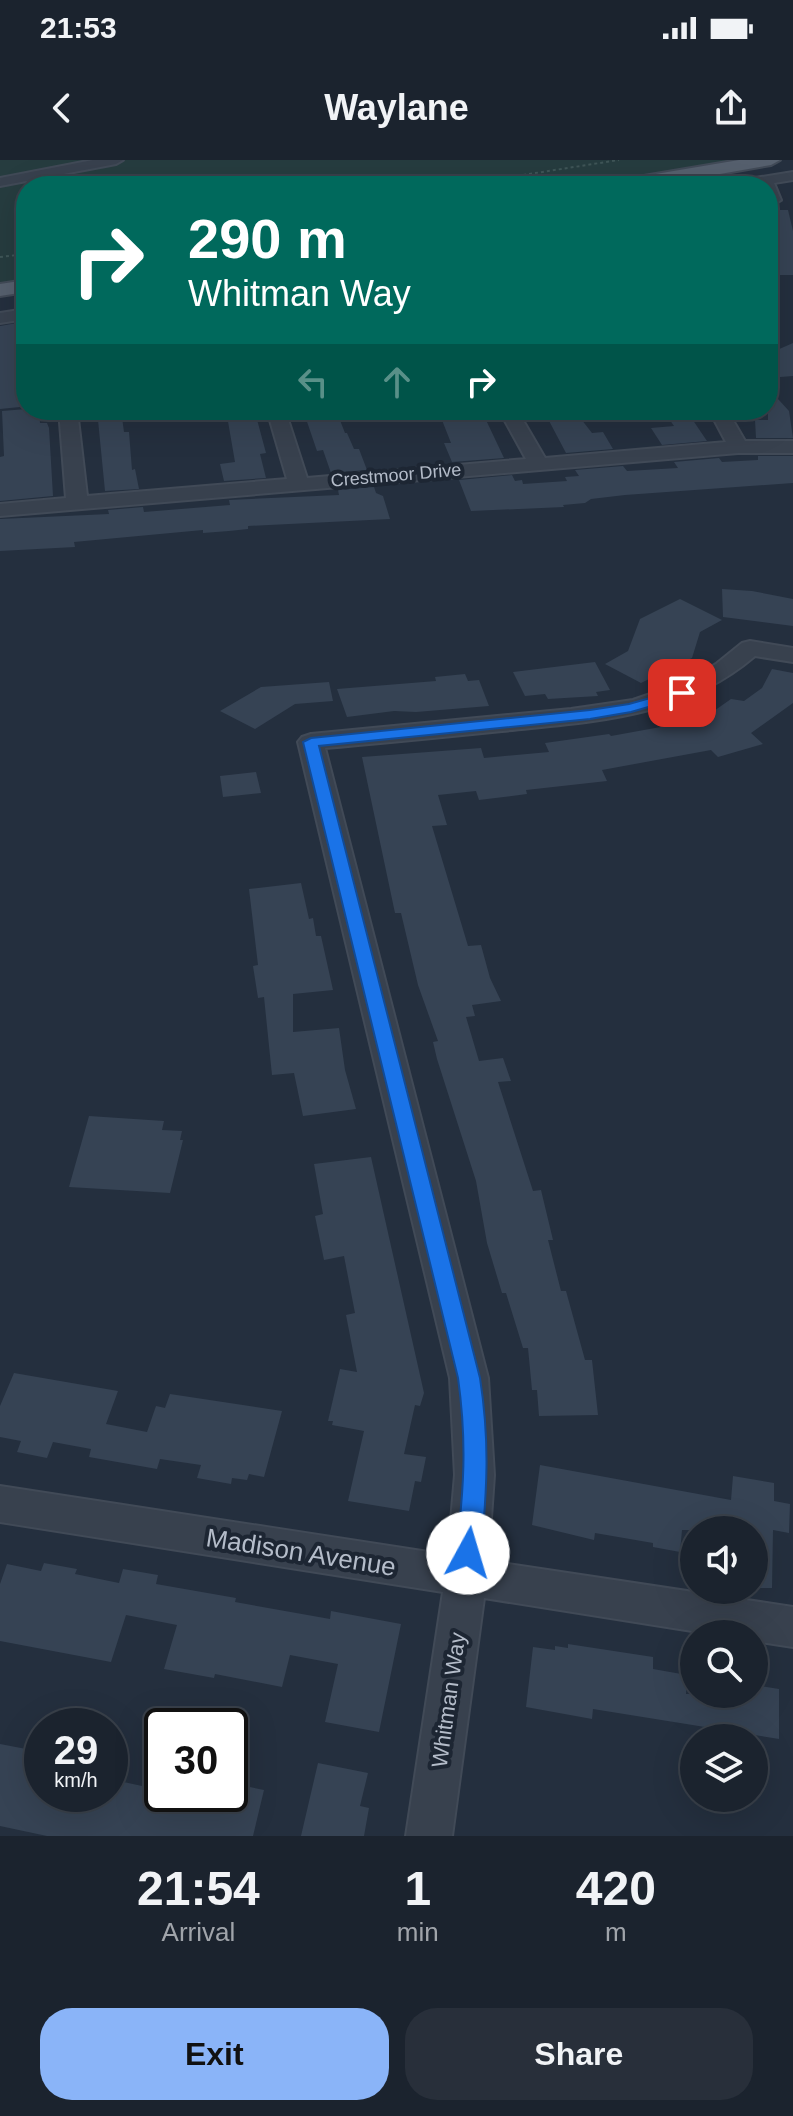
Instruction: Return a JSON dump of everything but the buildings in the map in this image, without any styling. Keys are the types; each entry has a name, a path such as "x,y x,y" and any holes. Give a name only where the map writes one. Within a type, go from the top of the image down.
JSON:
{"main road":[{"path":"678,176 771,160"}],"street":[{"path":"32,176 116,160"},
{"path":"69,420 77,502"},
{"path":"279,420 299,484"},
{"path":"514,420 538,463"},
{"path":"723,420 738,447"},
{"name":"Crestmoor Drive","path":"0,510 738,447 793,447"},
{"name":"Whitman Way","path":"429,1836 466,1579 477,1478 477,1428 469,1378 311,742 631,708 697,687 719,675 750,648 793,655"},
{"name":"Madison Avenue","path":"0,1504 466,1579 793,1627"}],"path":[{"path":"516,176 619,160"}],"green space":[{"path":"0,160 771,160 678,176 16,176 16,288 0,290"}],"route":[{"path":"468,1553 477,1478 477,1428 469,1378 311,742 590,714 631,708 682,693"}]}
